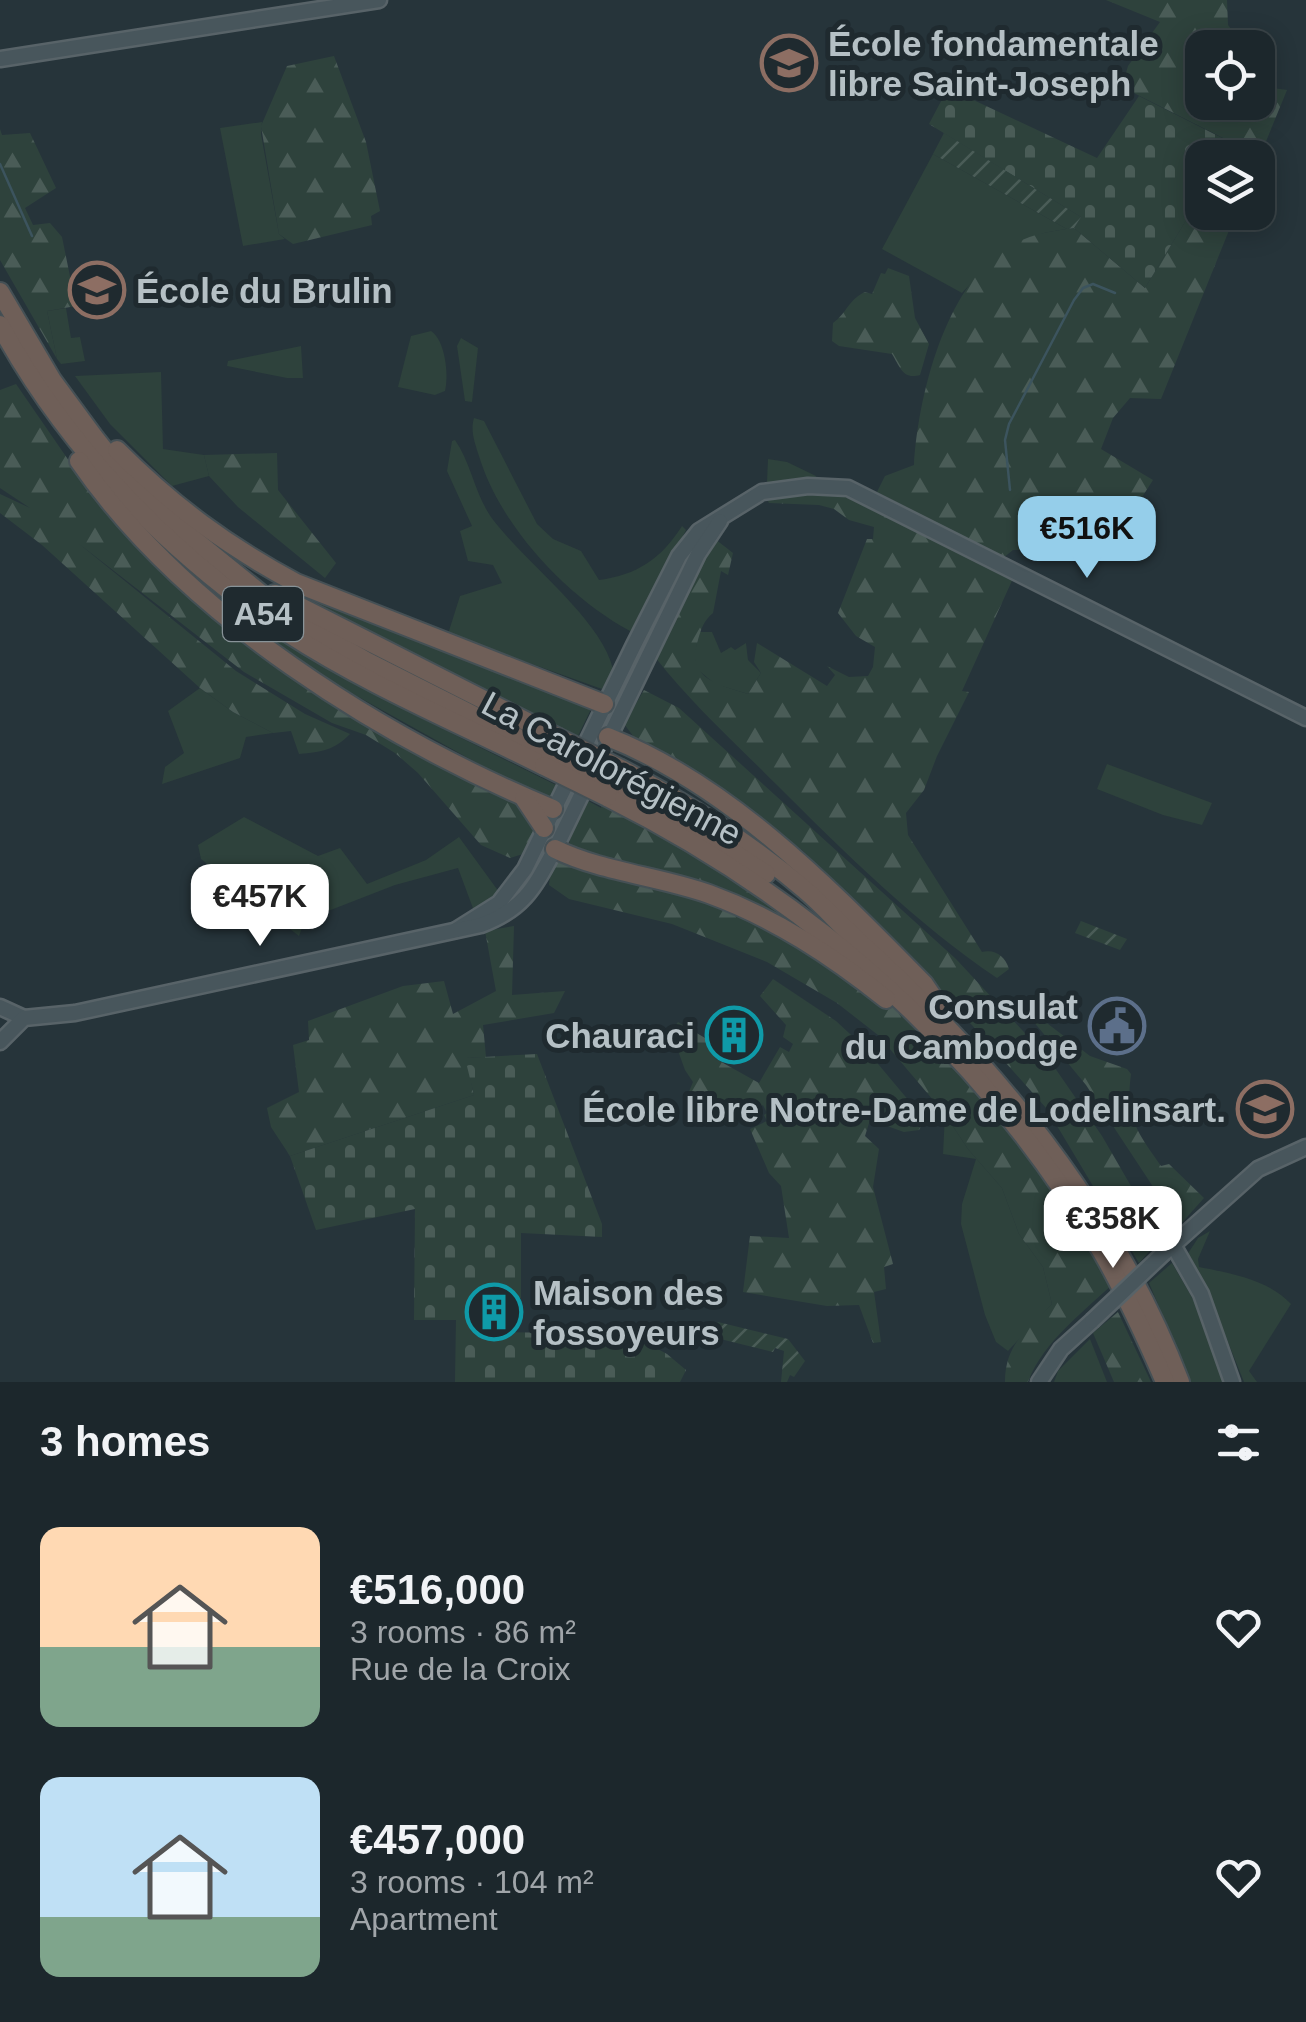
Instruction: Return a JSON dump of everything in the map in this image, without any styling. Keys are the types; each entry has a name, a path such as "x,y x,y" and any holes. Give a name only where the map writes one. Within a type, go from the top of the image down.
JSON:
{"highway":[{"name":"La Carolorégienne","path":"0,292 62,395 124,475 242,580 287,614 366,661 613,784 710,838 855,939 950,1028 1016,1105 1079,1189 1114,1246 1177,1380"},
{"name":"La Carolorégienne","path":"0,325 38,388 100,470 218,582 289,633 358,672 550,752"},
{"path":"38,388 52,421 114,505 199,592 248,634 360,710 524,798 552,809"},
{"path":"62,395 157,489 200,526 252,560 326,596 604,704"},
{"path":"611,730 700,788 792,856 924,984 950,1028"},
{"name":"La Carolorégienne","path":"613,784 671,829 794,909 847,950 922,1019 993,1098 1066,1195 1177,1380"},
{"path":"524,798 544,828"},
{"path":"555,848 582,860 710,894 754,913 801,938 891,1003 922,1019"}],"street":[{"path":"0,59 379,0"},
{"path":"456,930 481,916 513,888 680,556 699,531 762,492 784,487 848,488 1306,718"},
{"path":"0,1042 24,1018 74,1013 498,919 529,895 698,554 730,510"},
{"path":"604,704 611,730"},
{"path":"588,737 611,730"},
{"path":"552,809 566,806 579,796"},
{"path":"544,828 555,848"},
{"path":"0,1006 24,1018"},
{"path":"1039,1382 1061,1348 1258,1168 1306,1147"},
{"path":"1168,1249 1201,1294 1232,1382"}],"green space":[{"path":"1106,0 1227,0 1232,30 1185,30 1185,119 1122,87 1128,66 1160,22"},
{"path":"334,56 366,142 380,211 371,216 372,225 293,244 279,234 261,126 287,66"},
{"path":"948,88 1097,158 1139,96 1226,140 1185,140 1185,222 1145,288 1074,228 1081,217 929,124"},
{"path":"1275,88 1287,90 1275,119"},
{"path":"1187,120 1275,120 1267,140 1227,140"},
{"path":"262,122 279,234 285,239 243,246 220,128"},
{"path":"0,129 2,135 30,133 56,188 25,208 33,225 50,223 62,237 76,306 47,311 57,359 0,260"},
{"path":"944,133 1081,217 1074,228 1067,229 933,154"},
{"path":"933,154 1067,229 1033,237 1008,249 962,293 882,249"},
{"path":"1185,222 1185,230 1229,230 1161,399 1130,398 1113,418 1101,449 1153,480 1128,519 1118,551 1013,550 1003,558 877,492 885,476 914,465 921,408 951,315 985,265 1007,248 1048,232 1074,228 1145,288"},
{"path":"888,268 909,276 915,318 929,344 920,375 906,374 892,354 839,346 832,341 833,323 859,295 872,294 881,273 885,274"},
{"path":"66,308 71,338 80,337 85,361 61,364 57,359 47,311"},
{"path":"431,331 445,358 445,391 435,395 398,387 411,336"},
{"path":"461,338 478,348 472,402 465,401 457,346"},
{"path":"301,346 303,378 227,366 228,361"},
{"path":"161,372 163,449 204,455 209,476 172,486 110,424 75,376"},
{"path":"16,384 87,487 159,565 216,618 524,805 536,828 526,853 510,858 481,845 418,773 395,753 366,735 332,723 244,672 78,543 236,671 305,714 350,734 327,749 299,754 291,731 273,733 233,712 200,688 42,545 0,513 0,494 30,508 0,488 0,390"},
{"path":"474,418 484,421 537,524 553,539 581,551 599,580 647,564 666,548 682,526 686,530 635,629 630,631 583,599 519,533 489,482 473,437"},
{"path":"455,440 491,517 578,610 606,650 613,669 602,689 448,634 460,596 502,583 493,565 468,561 460,531 472,526 447,471"},
{"path":"277,453 278,490 336,563 325,578 238,507 209,476 204,455"},
{"path":"768,459 787,462 816,476 815,482 767,482"},
{"path":"780,492 848,492 1015,574 962,691 969,692 924,790 906,813 908,835 982,952 995,953 1007,964 1009,969 997,978 938,935 855,862 714,722 655,657 676,603 715,539 733,553 728,575 721,571 713,613 698,640 695,653 700,672 725,687 748,694 761,673 754,662 757,643 827,686 835,675 827,666 849,677 868,676 875,647 856,636 838,613 867,539 873,539 874,527 819,505 769,503 767,499"},
{"path":"190,575 407,711 556,785 547,802 294,661"},
{"path":"280,580 592,707 577,738 276,586"},
{"path":"700,632 712,632 721,653 746,643 748,660 761,673 748,694 715,684 697,669 694,654"},
{"path":"200,688 233,712 273,733 246,737 240,758 162,784 165,767 184,753 168,711"},
{"path":"644,690 679,708 956,959 1048,1058 1102,1136 1161,1238 1139,1263 1047,1109 903,948 802,850 637,741 624,724"},
{"path":"1107,764 1212,803 1202,825 1163,815 1097,789"},
{"path":"579,796 601,808 607,797 815,933 746,899 655,873 770,921 878,985 1054,1170 1117,1280 1055,1340 1028,1382 1005,1382 1009,1357 1019,1339 1052,1304 1043,1267 1019,1234 1002,1188 878,1035 837,1003 767,962 672,924 569,899 549,885 551,868 567,854"},
{"path":"244,817 318,856 340,848 367,884 426,860 459,837 499,892 477,919 458,868 395,885 305,920 299,936 201,859 198,845"},
{"path":"1081,921 1127,939 1120,950 1075,933"},
{"path":"514,926 512,995 565,991 554,1013 483,1025 486,1057 466,1058 474,1095 290,1156 271,1127 267,1108 299,1092 293,1045 309,1040 308,1021 403,986 444,981 453,1014 496,991 485,931"},
{"path":"773,979 836,1021 863,1046 925,1120 919,1130 904,1132 870,1120 865,1136 879,1149 873,1187 893,1264 884,1267 886,1289 874,1292 881,1342 873,1343 859,1305 827,1306 743,1292 750,1236 789,1238 781,1186 769,1173 750,1129 767,1121 767,1113 763,1105 738,1118 696,1104 688,1094 693,1082 671,1031 678,1022 722,1048 716,1059 759,1083 780,1047 789,1052 793,1044 783,1037 786,1025 760,996"},
{"path":"1014,998 1090,1056 1131,1074 1130,1102 1139,1133 1161,1166 1169,1164 1204,1198 1179,1226 1086,1085"},
{"path":"537,1054 602,1224 602,1237 521,1233 521,1298 484,1298 484,1332 639,1339 686,1370 680,1382 455,1382 456,1320 414,1320 415,1209 316,1230 290,1156 474,1095 465,1058"},
{"path":"945,1114 968,1149 1002,1188 1019,1234 1043,1267 1052,1304 1008,1351 996,1342 985,1315 961,1224 962,1204 976,1159 943,1154"},
{"path":"1210,1231 1198,1259 1199,1267 1260,1283 1291,1304 1249,1371 1257,1382 1244,1382 1215,1310 1187,1255 1198,1238"},
{"path":"1172,1263 1200,1311 1224,1382 1191,1382 1149,1283"},
{"path":"1118,1312 1151,1382 1114,1382 1093,1333"},
{"path":"718,1322 788,1339 805,1361 794,1377 790,1375 787,1382 781,1382 784,1351 775,1348 773,1352 708,1336"},
{"path":"1090,1339 1107,1382 1054,1382 1058,1371"}],"waterway":[{"path":"0,164 32,236"},
{"path":"1010,490 1005,440 1009,424 1074,300 1083,288 1093,284 1115,293"}],"place":[{"name":"École fondamentale libre Saint-Joseph","path":"789,63"},
{"name":"École du Brulin","path":"97,290"},
{"name":"Consulat du Cambodge","path":"1117,1026"},
{"name":"Chauraci","path":"734,1035"},
{"name":"École libre Notre-Dame de Lodelinsart.","path":"1265,1109"},
{"name":"Maison des fossoyeurs","path":"494,1312"}]}
